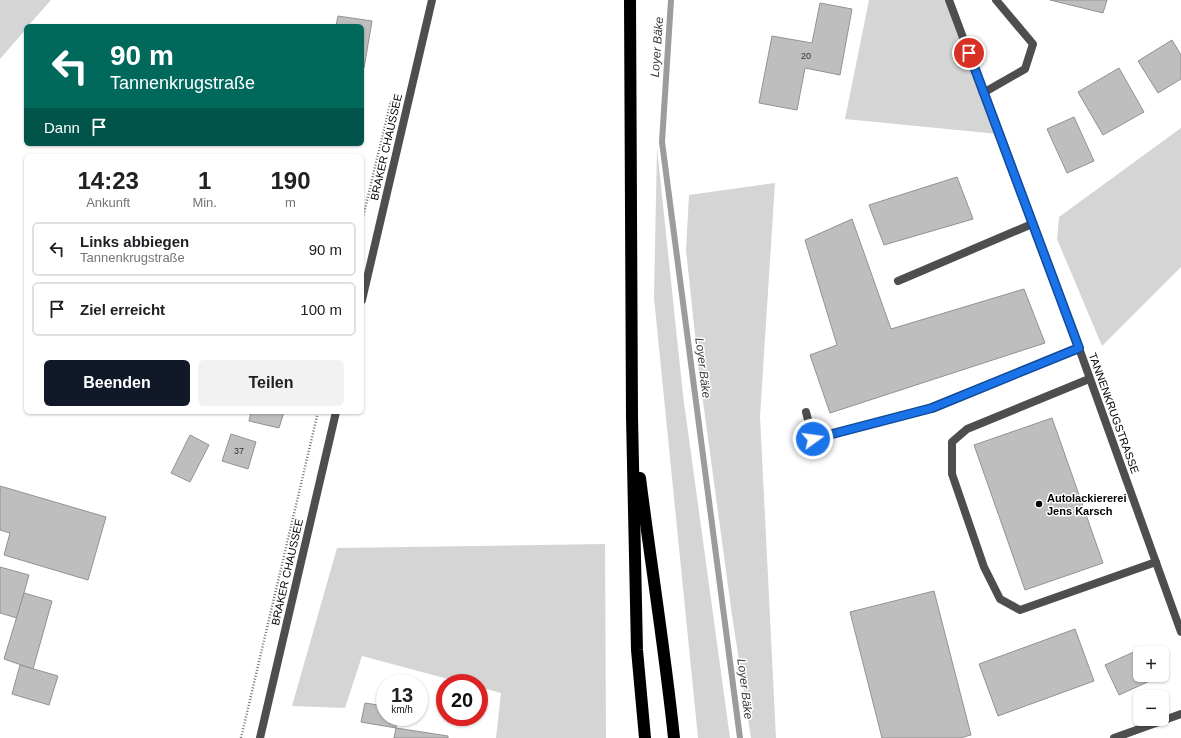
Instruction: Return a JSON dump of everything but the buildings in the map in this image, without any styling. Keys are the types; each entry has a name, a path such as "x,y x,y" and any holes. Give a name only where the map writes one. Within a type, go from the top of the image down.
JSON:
{"highway":[{"path":"630,0 632,417 637,650 645,738"},
{"path":"632,417 652,569 664,643 674,738"}],"street":[{"name":"BRAKER CHAUSSEE","path":"364,291 432,0"},
{"name":"TANNENKRUGSTRASSE","path":"950,0 983,93 1079,348 1181,632"},
{"path":"983,93 1025,69 1033,44 996,0"},
{"path":"898,281 1032,224"},
{"path":"806,412 813,439 932,408 1079,348"},
{"path":"1089,379 967,429 952,442 952,474 984,566 1000,599 1020,610 1156,562"},
{"name":"BRAKER CHAUSSEE","path":"260,738 336,414"},
{"path":"1114,738 1181,714"}],"path":[{"path":"364,213 392,99"},
{"path":"241,738 318,414"}],"shaded area":[{"path":"0,0 51,0 30,24 24,24 24,31 0,59"},
{"path":"869,0 949,0 998,134 845,119"},
{"path":"1181,128 1181,267 1102,346 1057,239 1059,217"},
{"path":"657,148 683,395 730,738 698,738 654,298"},
{"path":"775,183 760,416 776,738 751,738 732,615 699,372 686,250 689,195"},
{"path":"605,544 606,738 496,738 501,693 488,689 488,674 436,674 436,676 362,656 345,708 292,706 337,548"}],"waterway":[{"name":"Loyer Bäke","path":"671,0 662,142 740,738"}],"place":[{"name":"Autolackiererei Jens Karsch","path":"1039,504"}],"route":[{"path":"813,439 932,408 1079,348 969,53"}]}
